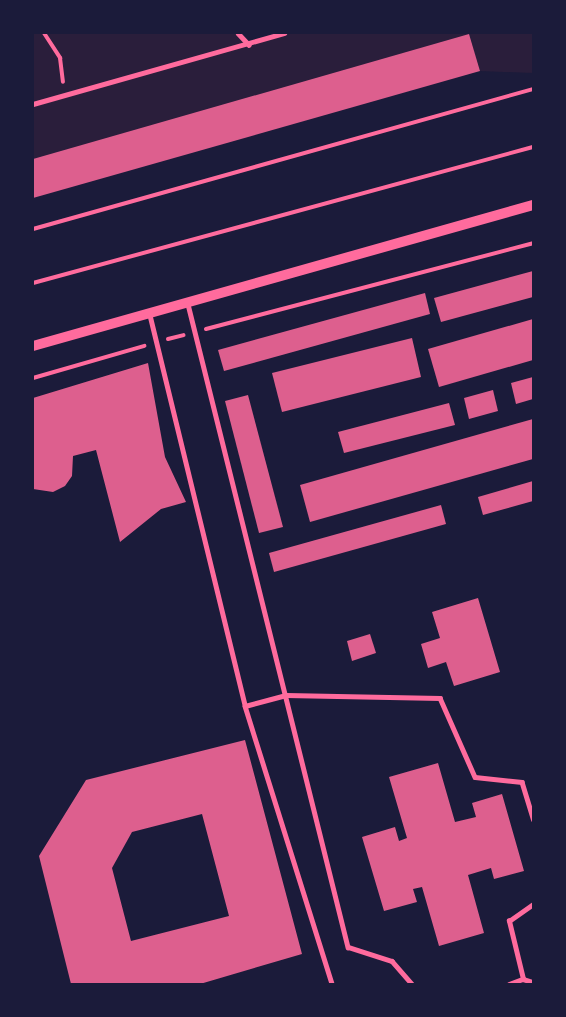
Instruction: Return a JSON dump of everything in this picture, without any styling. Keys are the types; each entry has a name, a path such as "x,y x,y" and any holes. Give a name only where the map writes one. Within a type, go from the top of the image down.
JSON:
{"street":[{"path":"33,346 150,315 533,205"}],"lane":[{"path":"238,33 249,45"},
{"path":"33,104 249,45 284,33"},
{"path":"188,304 348,947 392,962 412,984"},
{"path":"150,315 244,706 332,984"},
{"path":"244,706 286,695 440,698 475,777 522,782 533,819"},
{"path":"523,979 509,921 533,904"},
{"path":"509,984 523,979 533,982"}],"path":[{"path":"44,33 60,58 64,94"},
{"path":"33,229 533,89"},
{"path":"33,283 533,147"},
{"path":"33,378 157,342 533,243"}],"shaded area":[{"path":"33,33 237,33 249,45 284,33 533,33 533,73 480,71 469,34 33,159 33,107 202,58 33,104"}],"building":[{"path":"469,34 480,71 33,198 33,159"},
{"path":"533,271 533,297 441,322 434,298"},
{"path":"425,293 430,314 224,371 218,350"},
{"path":"533,319 533,360 439,387 428,349"},
{"path":"412,338 421,377 282,412 272,373"},
{"path":"148,363 165,457 186,502 161,509 120,542 96,450 73,456 72,476 65,486 53,492 33,489 33,398"},
{"path":"533,377 533,399 516,404 511,383"},
{"path":"493,390 498,411 469,419 464,398"},
{"path":"248,395 283,527 259,533 225,401"},
{"path":"449,403 455,425 344,453 338,432"},
{"path":"533,419 533,459 310,522 300,485"},
{"path":"533,481 533,501 483,515 478,497"},
{"path":"441,505 446,524 274,572 269,553"},
{"path":"478,598 500,672 454,686 446,662 428,668 421,644 440,638 432,612"},
{"path":"370,634 376,653 352,661 347,641"},
{"path":"245,740 302,954 200,984 71,984 39,856 86,780","holes":["202,814 229,916 131,941 112,868 132,832"]},
{"path":"438,763 455,822 476,817 472,803 502,794 524,871 494,879 491,868 468,875 484,933 439,946 422,887 413,889 417,902 384,911 362,837 395,827 399,841 407,838 389,777"}]}
